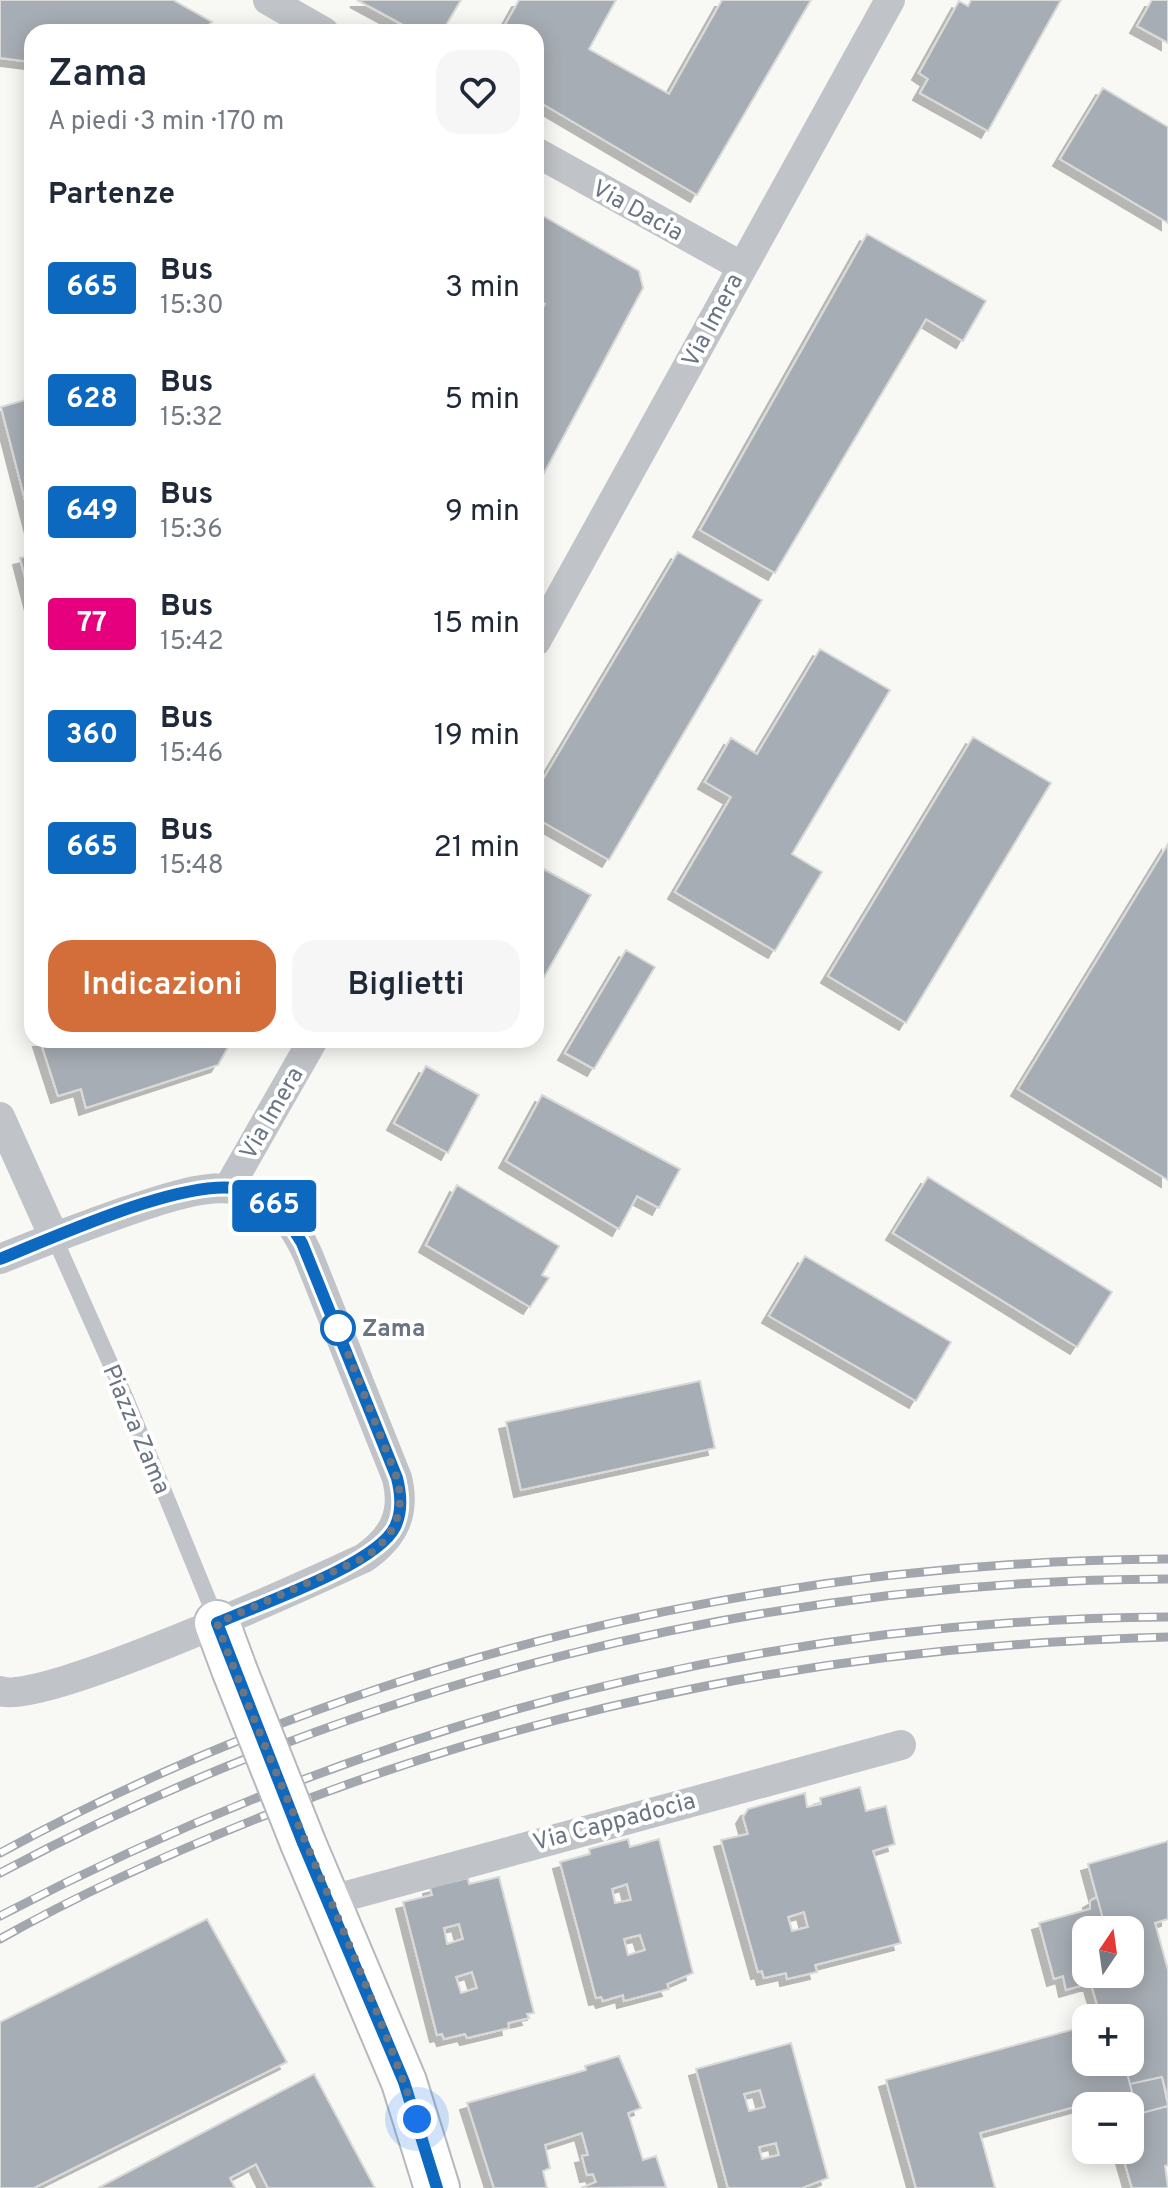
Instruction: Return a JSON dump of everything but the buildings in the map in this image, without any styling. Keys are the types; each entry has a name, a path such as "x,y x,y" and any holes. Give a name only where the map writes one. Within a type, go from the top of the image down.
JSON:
{"street":[{"path":"268,0 310,24"},
{"name":"Via Imera","path":"544,626 890,0"},
{"name":"Via Dacia","path":"544,156 741,266"},
{"name":"Via Imera","path":"229,1187 308,1048"},
{"path":"0,1117 54,1237"},
{"path":"0,1259 54,1237 192,1190 229,1187 269,1202 280,1211 302,1243 397,1478 401,1503 396,1527 378,1549 364,1558 217,1623 50,1684 19,1693 1,1694"},
{"path":"217,1623 303,1843 404,2082 437,2188"},
{"name":"Via Cappadocia","path":"328,1901 901,1745"}],"lane":[{"name":"Piazza Zama","path":"54,1237 127,1401 217,1623"}],"railway":[{"path":"0,1853 136,1785 276,1726 420,1675 566,1634 715,1602 865,1578 1016,1564 1168,1559"},
{"path":"0,1873 137,1806 277,1747 420,1696 566,1655 714,1622 864,1598 1016,1584 1168,1579"},
{"path":"0,1916 138,1848 279,1789 421,1738 566,1696 713,1662 862,1638 1014,1623 1168,1617"},
{"path":"0,1939 131,1872 266,1815 376,1774 486,1739 597,1710 822,1666 1051,1642 1168,1637"}],"bus line":[{"name":"665","path":"0,1259 171,1196 216,1187 243,1190 269,1202 280,1211 302,1243 397,1478 401,1503 399,1515 396,1527 387,1539 364,1558 217,1623 303,1843 404,2082 437,2188"}],"place":[{"name":"Zama","path":"338,1328"}],"route":[{"path":"338,1328 397,1478 401,1503 396,1527 378,1549 364,1558 217,1623 303,1843 378,2016 417,2119"}]}
